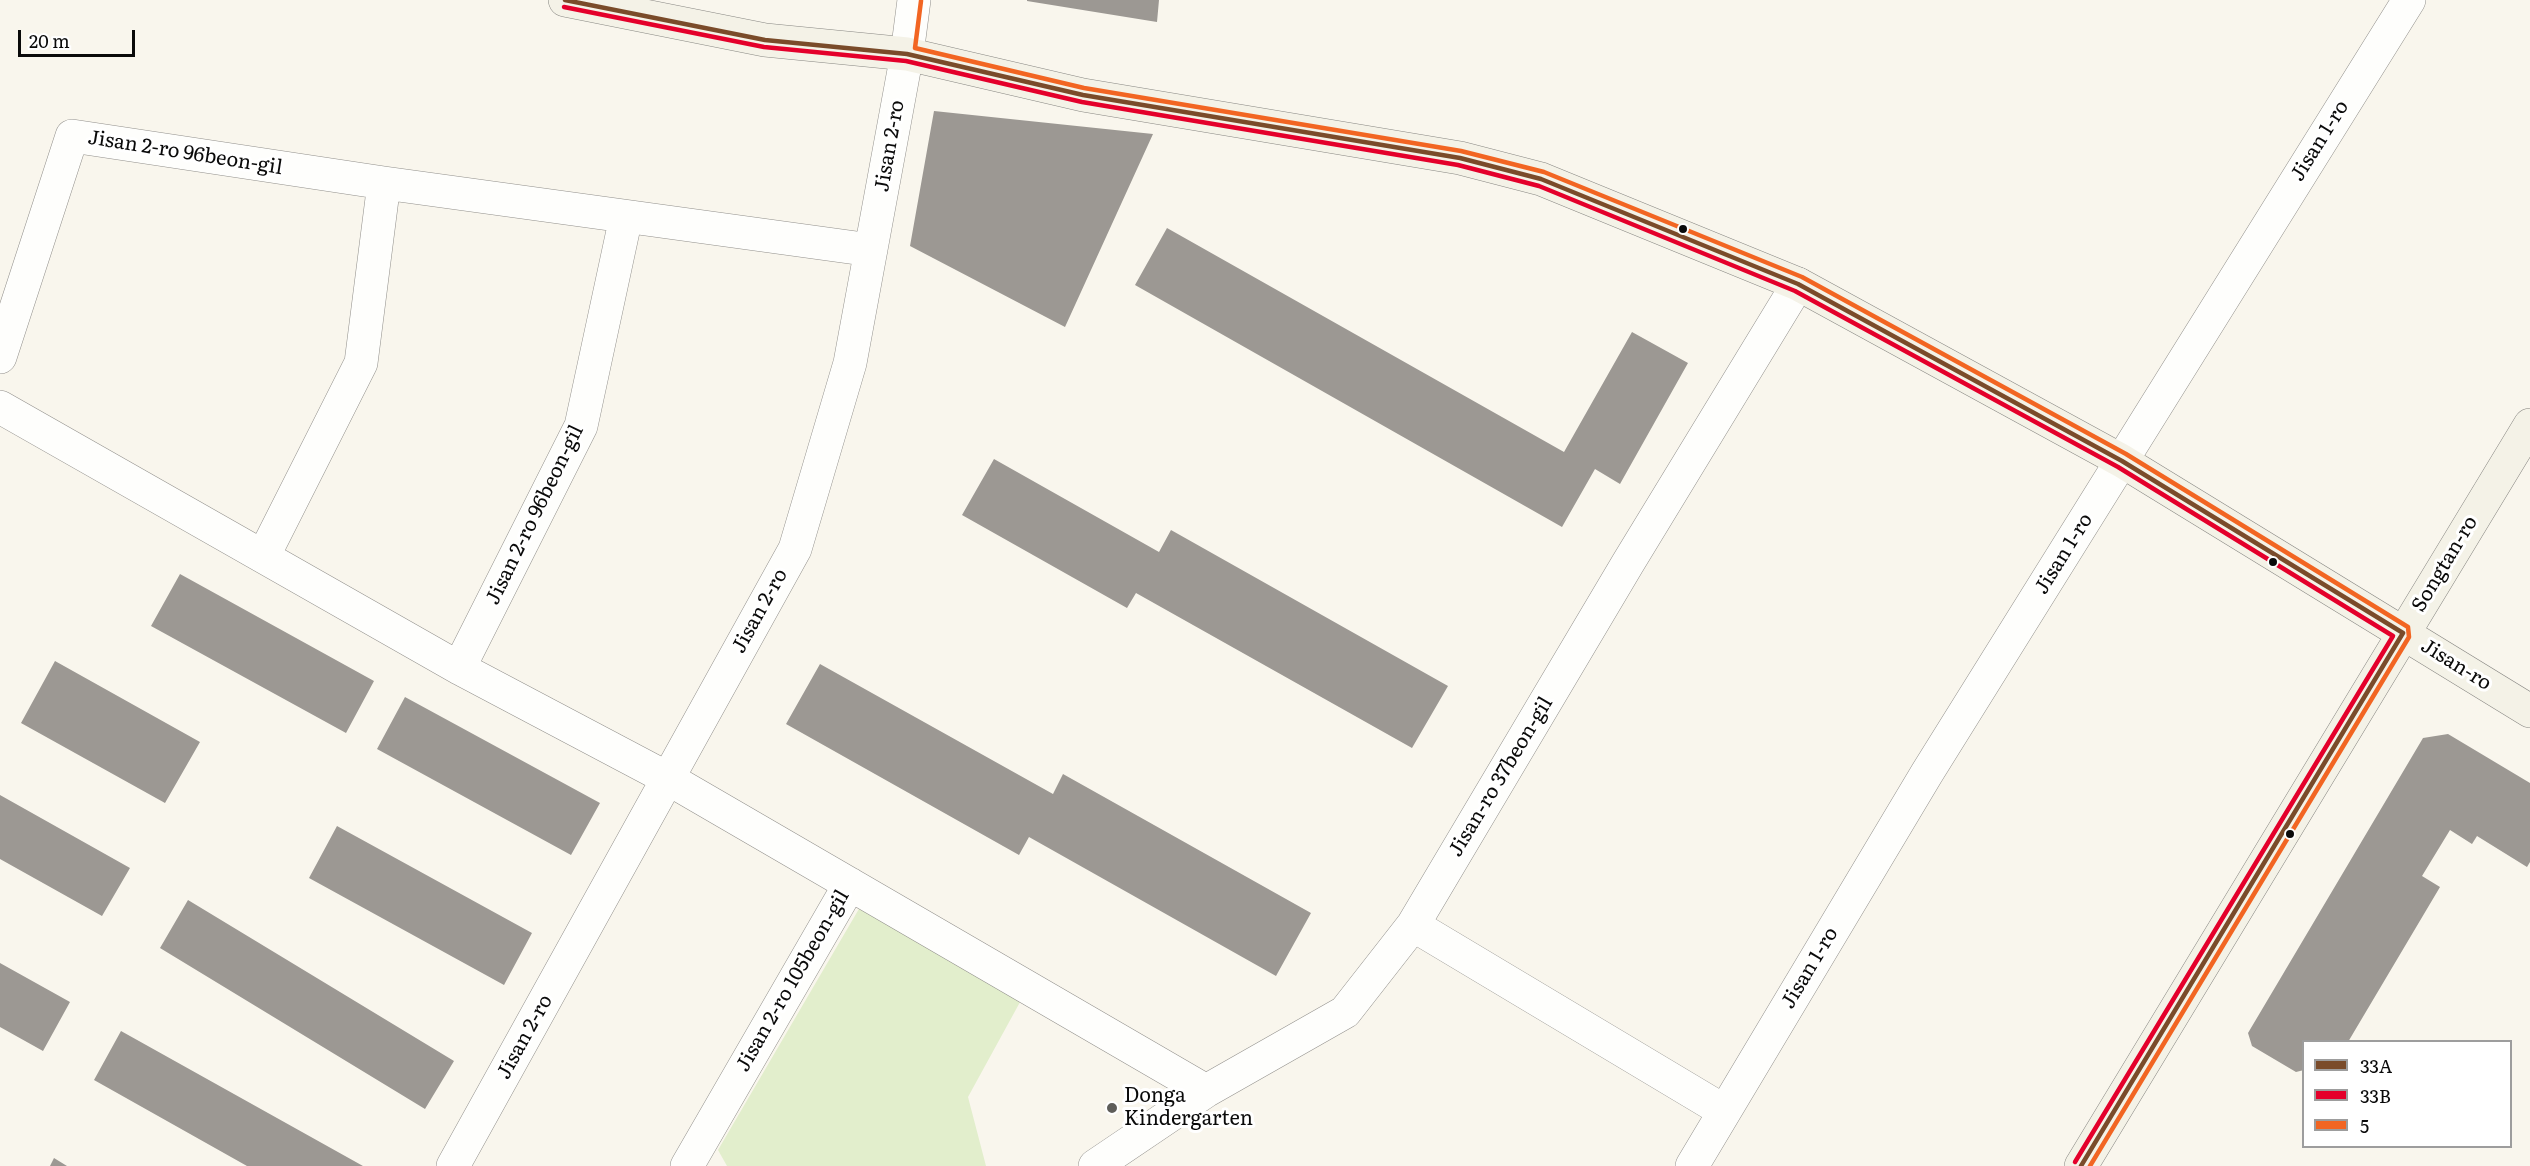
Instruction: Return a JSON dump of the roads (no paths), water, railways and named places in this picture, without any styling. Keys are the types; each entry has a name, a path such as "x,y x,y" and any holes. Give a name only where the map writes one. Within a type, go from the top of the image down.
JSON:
{"main road":[{"name":"Jisan-ro","path":"565,0 765,40 907,54 1083,95 1460,158 1541,179 1798,284 2122,461 2530,711"},
{"name":"Songtan-ro","path":"2081,1166 2530,425"}],"street":[{"name":"Jisan 2-ro","path":"453,1166 795,549 850,363 907,54 914,0"},
{"name":"Jisan 1-ro","path":"1692,1166 1927,773 2409,0"},
{"name":"Jisan 2-ro 96beon-gil","path":"0,357 72,136 384,183 871,250"},
{"path":"264,555 361,363 384,183"},
{"name":"Jisan 2-ro 96beon-gil","path":"459,668 581,426 626,217"},
{"name":"Jisan-ro 37beon-gil","path":"1095,1166 1206,1091 1345,1012 1413,924 1628,563 1798,284"},
{"path":"0,407 264,555 459,668 667,778"},
{"name":"Jisan 2-ro 105beon-gil","path":"667,778 850,884 687,1166"},
{"path":"850,884 1206,1091"},
{"path":"1413,924 1724,1111"}],"place":[{"name":"Donga Kindergarten","path":"1112,1108"}]}
